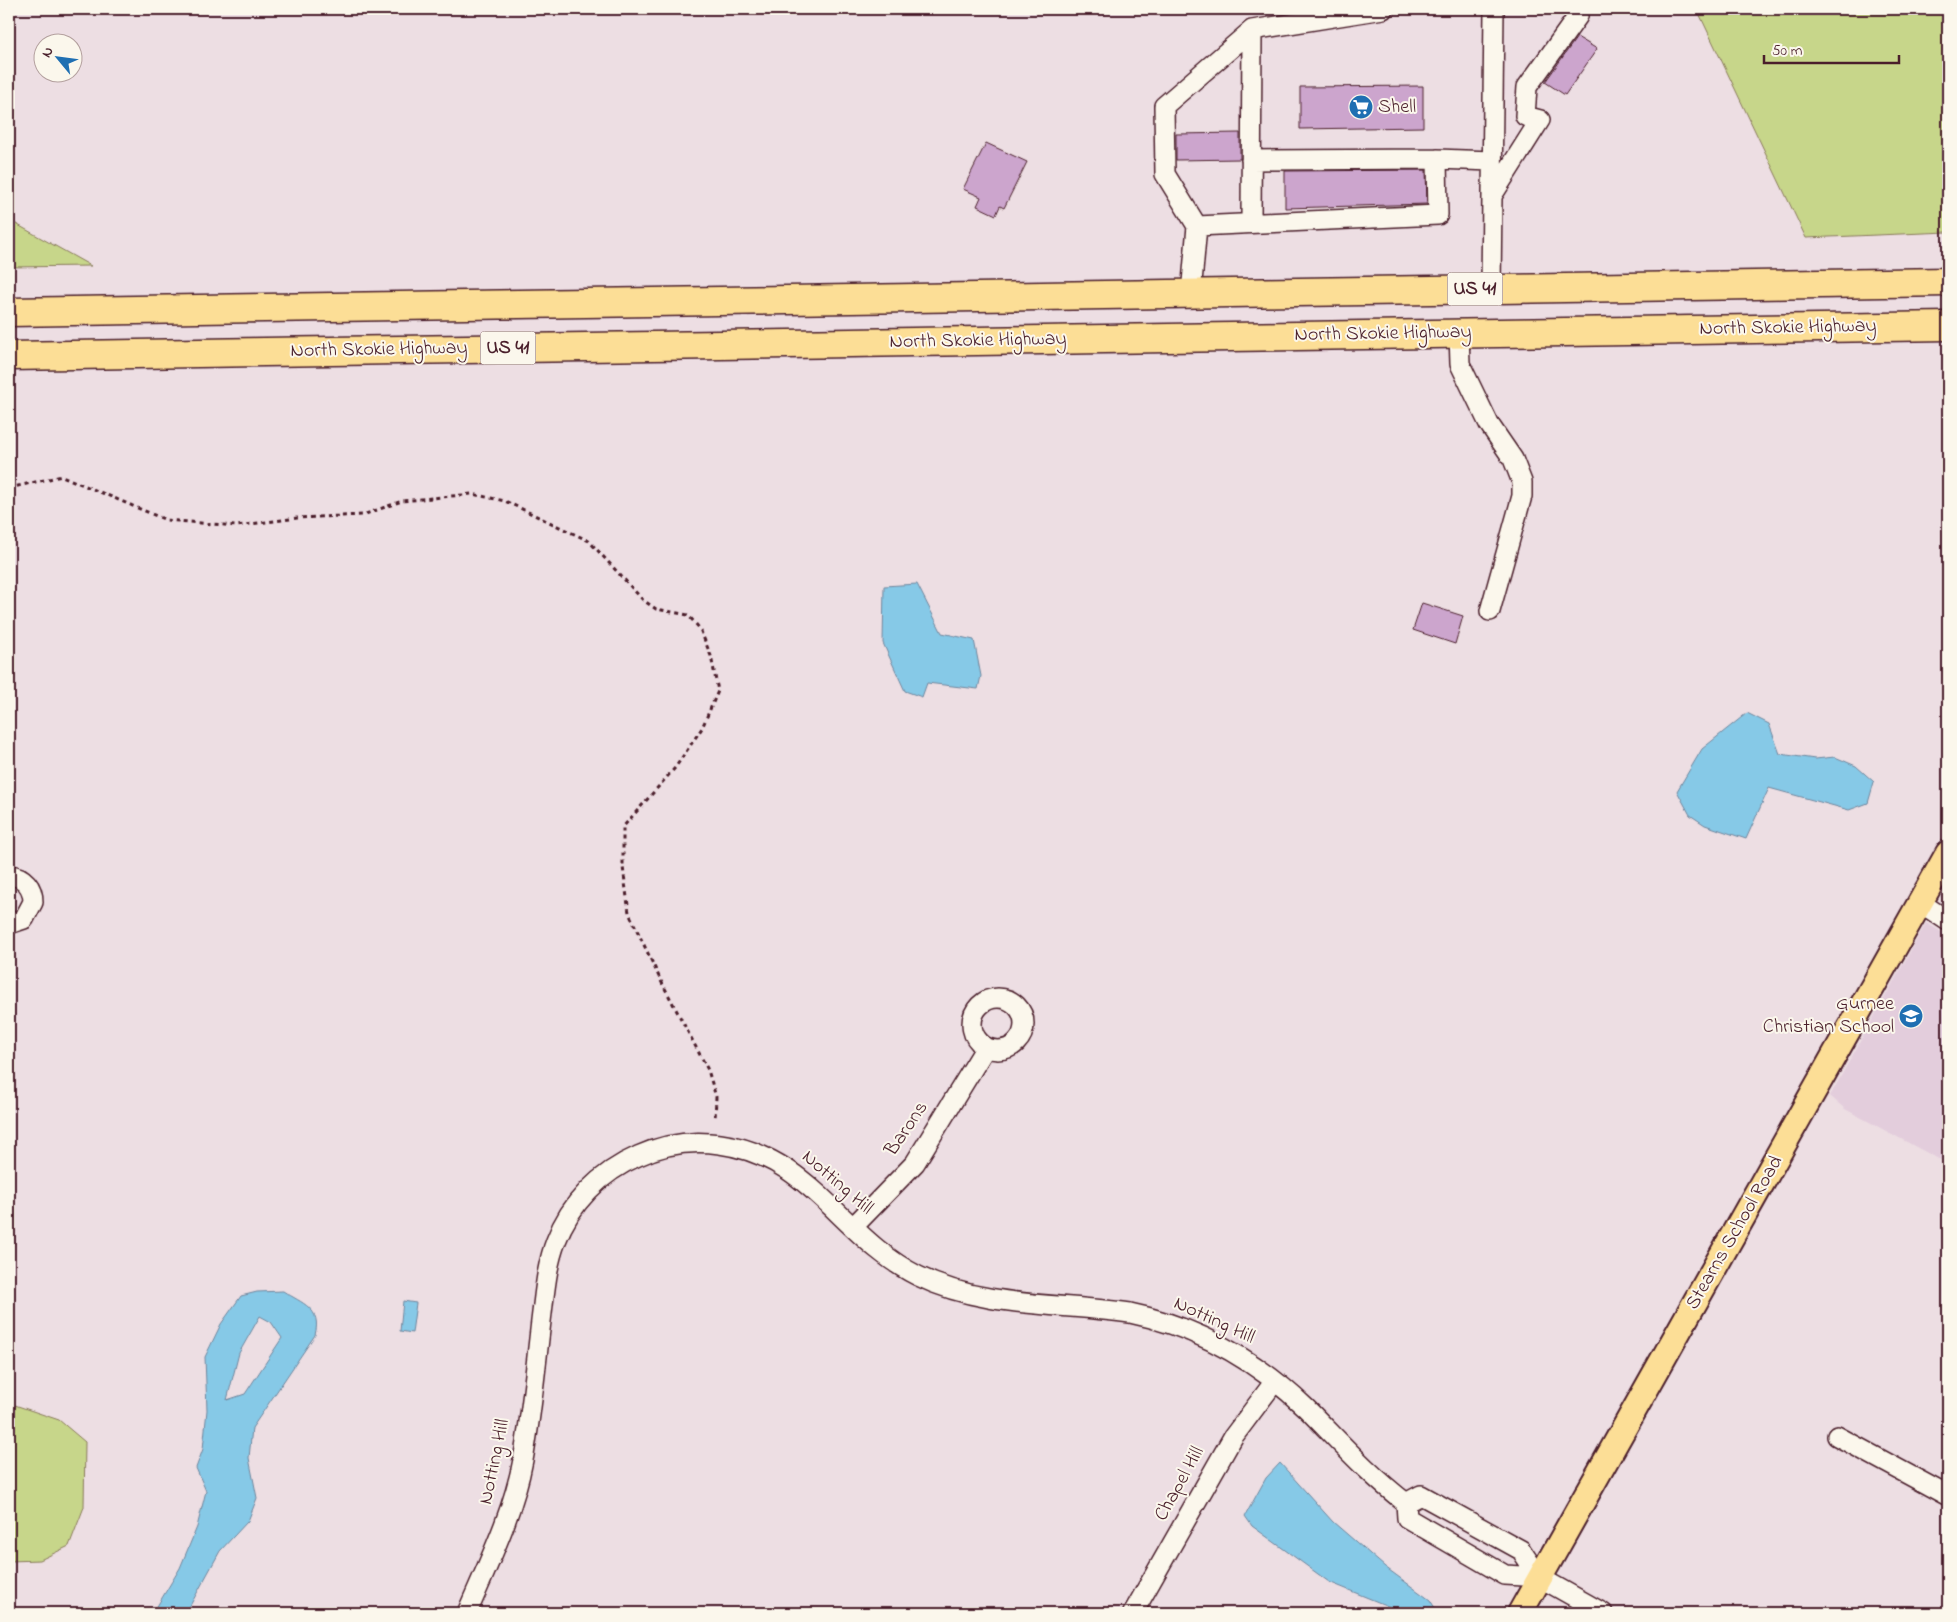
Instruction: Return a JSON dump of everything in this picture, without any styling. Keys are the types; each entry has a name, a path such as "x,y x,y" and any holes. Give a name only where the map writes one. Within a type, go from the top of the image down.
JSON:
{"highway":[{"name":"US 41","path":"9,312 1948,282"},
{"name":"North Skokie Highway","path":"9,356 1948,326"}],"main road":[{"name":"Stearns School Road","path":"1520,1613 1948,852"}],"street":[{"path":"1191,294 1196,226 1165,174 1164,106 1252,30 1383,9"},
{"path":"1491,289 1494,9"},
{"path":"1492,196 1540,120 1525,116 1527,88 1578,16 1576,9"},
{"path":"1251,223 1252,30"},
{"path":"1251,160 1437,159 1492,161"},
{"path":"1196,226 1438,214 1437,159"},
{"path":"1459,333 1460,364 1467,382 1489,424 1513,459 1522,482 1522,496 1490,611"},
{"path":"9,875 19,877 28,884 33,902 24,919 9,924"},
{"path":"1920,903 1948,921"},
{"name":"Barons","path":"853,1227 914,1163 986,1047"},
{"name":"Notting Hill","path":"467,1613 513,1500 523,1460 550,1260 565,1221 578,1202 614,1169 650,1150 690,1142 736,1146 755,1151 791,1170 896,1264 943,1286 979,1297 1101,1309 1154,1318 1215,1342 1239,1355 1306,1408 1367,1472 1406,1503 1407,1518 1505,1575 1539,1577"},
{"name":"Chapel Hill","path":"1133,1613 1232,1437 1274,1381"},
{"path":"1837,1436 1948,1496"},
{"path":"1406,1503 1421,1495 1521,1550 1539,1577 1603,1613"}],"path":[{"path":"9,488 62,476 166,520 236,526 297,518 363,515 402,501 472,494 505,501 589,541 643,600 656,609 688,615 700,629 711,656 718,691 702,728 675,768 623,827 623,867 629,913 660,980 708,1070 716,1097 715,1120"}],"shaded area":[{"name":"Gurnee Christian School","path":"1926,923 1948,936 1948,1164 1845,1109 1830,1096"}],"green space":[{"path":"1697,9 1948,9 1948,232 1806,238"},
{"path":"9,220 91,266 9,267"},
{"path":"9,1403 59,1420 85,1442 84,1507 69,1546 40,1560 9,1561"}],"water":[{"path":"917,584 942,633 974,640 981,676 978,689 927,683 922,697 905,691 883,643 884,586"},
{"path":"1747,713 1769,724 1780,754 1815,759 1835,757 1856,766 1874,782 1868,803 1849,810 1769,788 1746,839 1705,825 1690,815 1677,791 1702,749"},
{"path":"283,1291 304,1304 316,1319 315,1335 252,1428 249,1458 257,1498 248,1521 220,1551 186,1613 153,1613 180,1568 197,1527 206,1491 196,1468 203,1449 207,1410 205,1357 221,1324 241,1296 257,1292","holes":["260,1316 271,1322 282,1338 245,1394 227,1400 239,1353"]},
{"path":"403,1301 416,1303 412,1333 400,1331"},
{"path":"1280,1463 1333,1522 1385,1567 1430,1600 1435,1608 1431,1613 1405,1613 1329,1582 1252,1526 1245,1516 1266,1478"}],"building":[{"path":"1577,37 1597,49 1565,95 1545,82"},
{"name":"Shell","path":"1423,86 1423,127 1300,129 1300,87"},
{"path":"1240,133 1240,159 1176,160 1176,134"},
{"path":"986,143 1027,162 1004,208 1000,206 996,215 977,206 981,197 963,189"},
{"name":"Shell","path":"1426,170 1427,204 1285,208 1285,171"},
{"path":"1422,603 1463,616 1455,644 1413,630"}],"place":[{"name":"Shell","path":"1361,107"},
{"name":"Gurnee Christian School","path":"1911,1016"}]}
